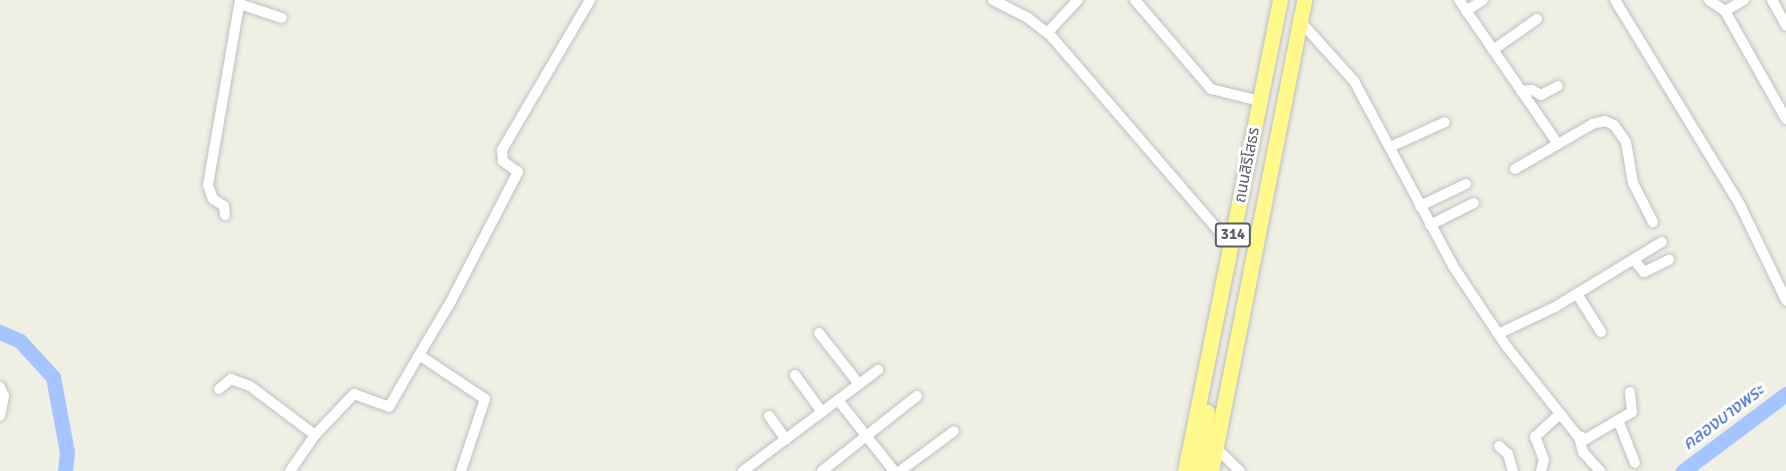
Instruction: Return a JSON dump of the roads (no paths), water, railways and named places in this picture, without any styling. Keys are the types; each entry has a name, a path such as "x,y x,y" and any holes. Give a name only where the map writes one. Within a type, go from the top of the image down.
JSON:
{"highway":[{"name":"ถนนสิริโสธร","path":"1185,471 1280,0"},
{"name":"ถนนสิริโสธร","path":"1211,471 1304,0"},
{"path":"1198,471 1214,333"}],"street":[{"path":"290,471 315,435 354,394 389,407 518,172 503,161 502,150 590,0"},
{"path":"993,0 1048,32 1231,245"},
{"path":"1048,32 1078,0"},
{"path":"1135,0 1211,89 1260,101"},
{"path":"1459,0 1558,144"},
{"path":"1466,11 1484,0"},
{"path":"1615,0 1740,205 1786,300"},
{"path":"1709,0 1725,10 1786,119"},
{"path":"1725,10 1744,0"},
{"path":"1772,0 1786,25"},
{"path":"225,215 224,206 208,192 208,185 240,2 282,18"},
{"path":"1493,50 1537,19"},
{"path":"1300,21 1354,81 1430,225 1498,334 1579,437 1583,452 1600,471"},
{"path":"1521,91 1532,90 1541,95 1558,86"},
{"path":"1515,169 1592,124 1605,121 1614,125 1626,142 1633,183 1653,222"},
{"path":"1390,147 1445,122"},
{"path":"1420,206 1466,184"},
{"path":"1430,225 1474,203"},
{"path":"1498,334 1577,294 1662,242"},
{"path":"1634,260 1644,272 1669,260"},
{"path":"1577,294 1601,332"},
{"path":"819,333 859,384"},
{"path":"419,355 485,399 461,471"},
{"path":"743,471 878,370"},
{"path":"795,375 822,412"},
{"path":"219,389 231,379 250,386 315,435"},
{"path":"0,387 3,396 0,416"},
{"path":"1579,437 1587,439 1632,412 1630,392"},
{"path":"822,471 917,396"},
{"path":"838,400 894,471"},
{"path":"1544,469 1535,437 1560,414"},
{"path":"770,416 786,439"},
{"path":"1618,420 1635,463"},
{"path":"900,471 954,431"},
{"path":"1499,446 1508,454 1513,471"},
{"path":"1216,448 1240,471"}],"waterway":[{"name":"คลองบางพระ","path":"0,332 20,341 53,377 67,452 65,471"},
{"name":"คลองบางพระ","path":"1683,471 1786,394"}]}
